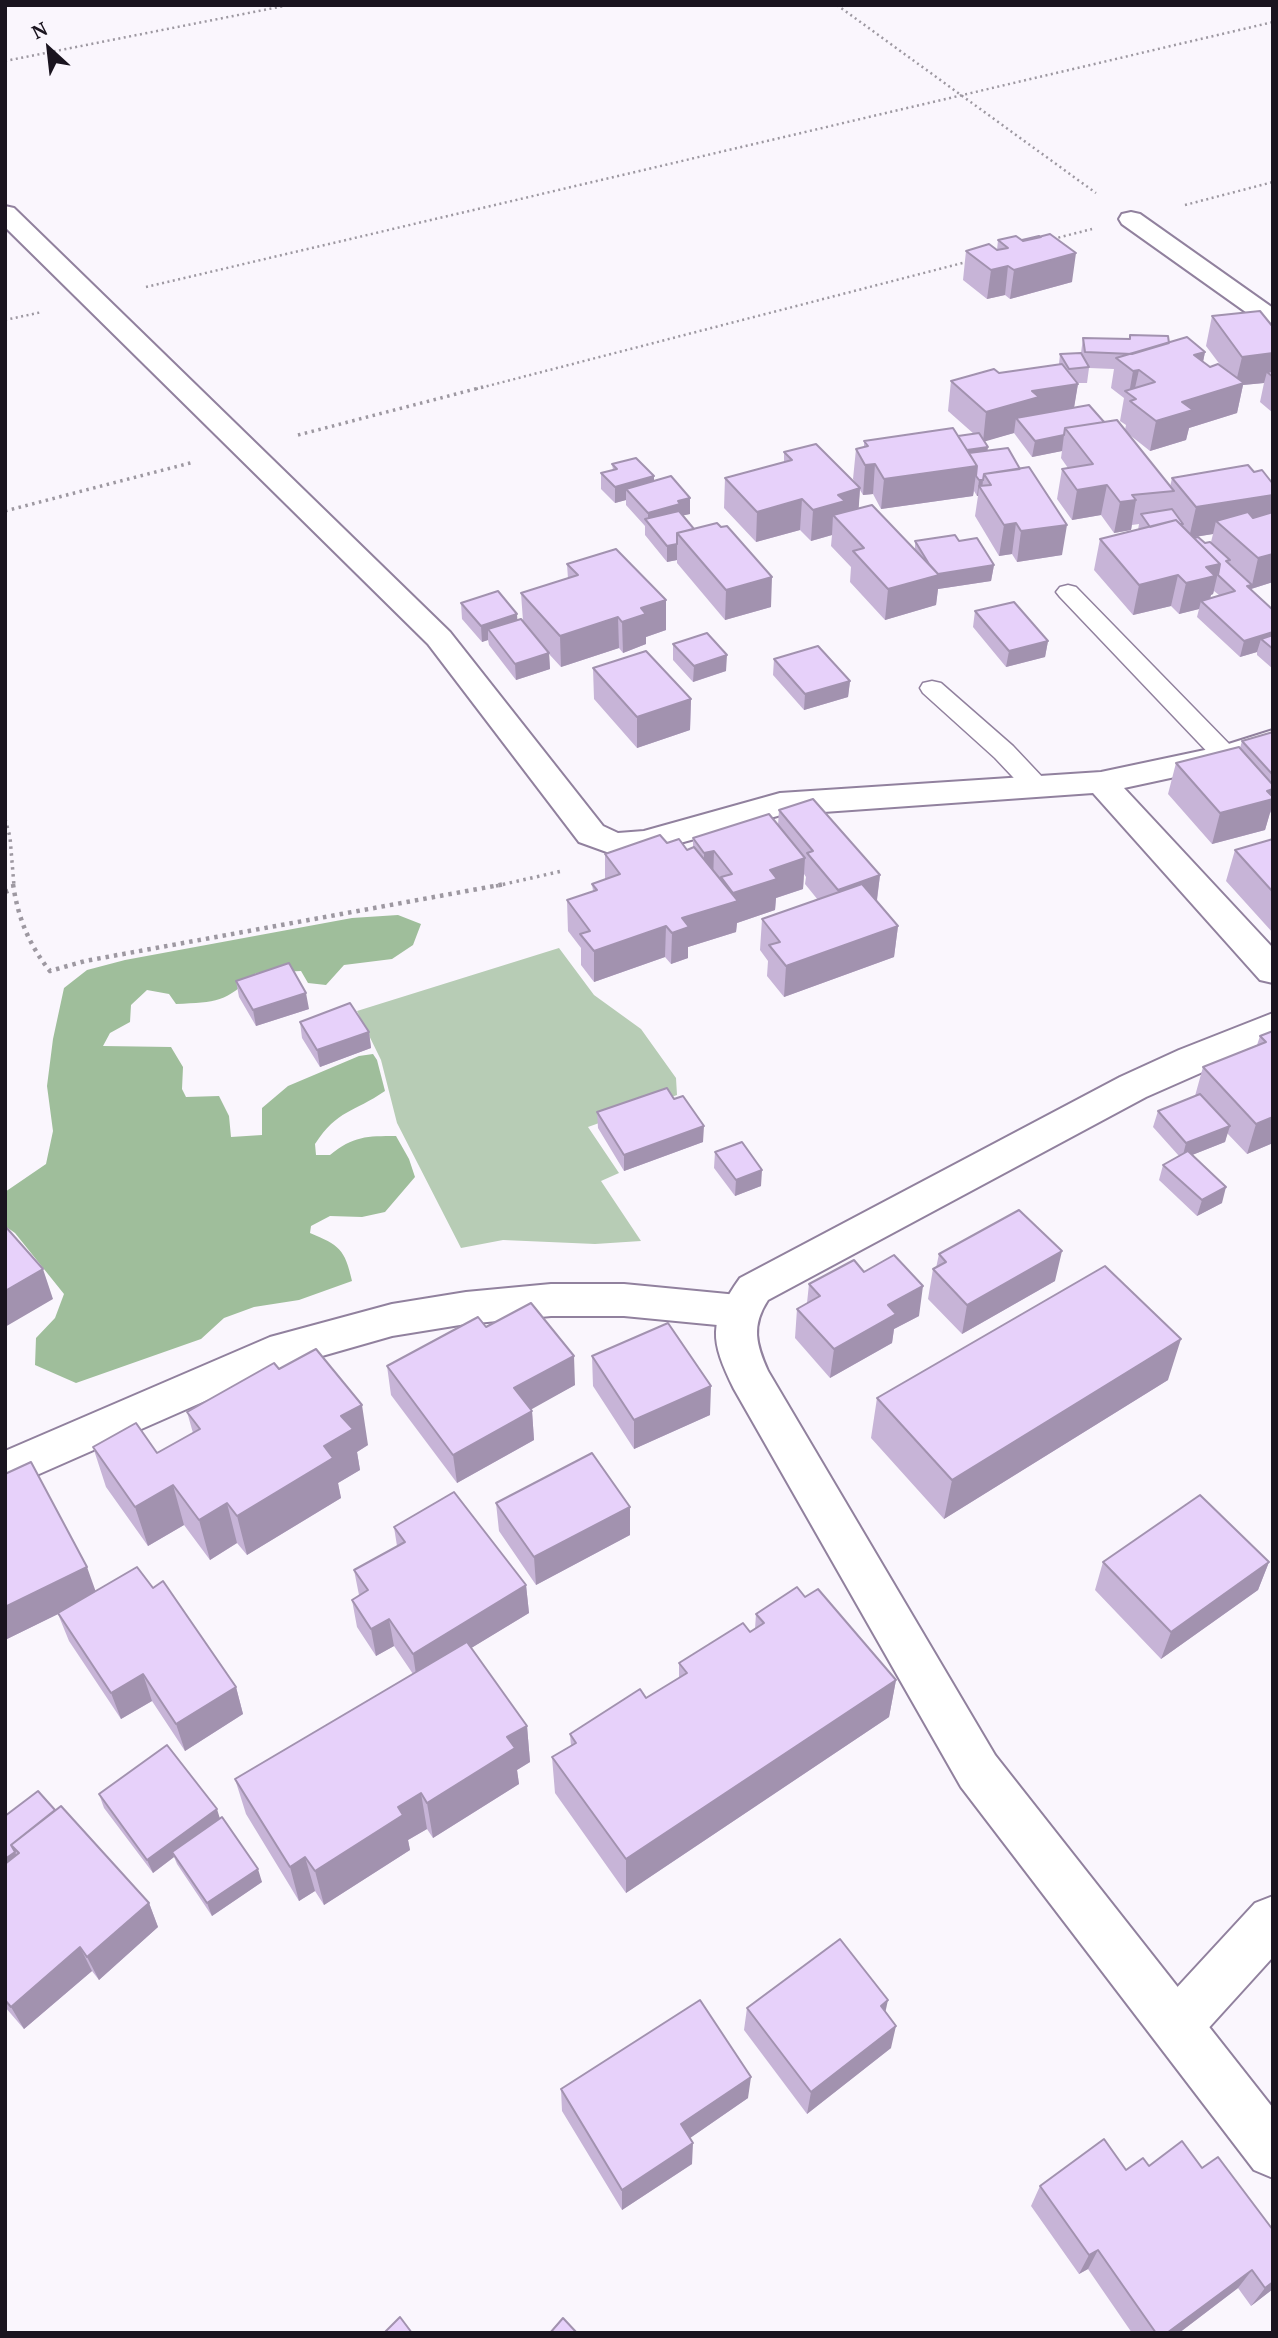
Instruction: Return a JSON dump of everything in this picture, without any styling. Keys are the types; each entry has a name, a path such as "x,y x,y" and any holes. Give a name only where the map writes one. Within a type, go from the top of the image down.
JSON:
{"street":[{"path":"5,213 96,299 439,638 591,834 615,844 644,842 780,804 1101,782 1226,756 1273,740"},
{"path":"1131,219 1273,320"},
{"path":"1101,782 1273,971"},
{"path":"1273,1026 1192,1059 1121,1093 754,1289 738,1311 733,1339 749,1377 978,1771 1273,2151"},
{"path":"5,1471 270,1354 392,1320 466,1308 551,1300 624,1300 738,1311"},
{"path":"1177,2025 1273,1920"}],"lane":[{"path":"1068,592 1226,756"},
{"path":"932,688 1004,752 1037,787"}],"path":[{"path":"5,61 289,5"},
{"path":"837,5 1131,219"},
{"path":"5,320 1273,22"},
{"path":"1051,240 1273,182"},
{"path":"5,511 970,261"},
{"path":"5,819 10,829 13,890 21,928 34,952 50,971 85,961 528,880 598,860 615,844"},
{"path":"5,892 13,890"}],"green space":[{"path":"398,915 421,924 413,945 392,959 344,965 326,985 308,983 301,971 256,973 228,995 201,1003 176,1004 169,994 147,990 131,1005 130,1022 110,1033 103,1046 171,1047 183,1067 182,1089 186,1097 219,1096 229,1116 231,1137 262,1135 262,1108 288,1086 359,1056 373,1054 385,1091 331,1124 315,1144 316,1155 330,1155 361,1138 396,1136 409,1159 415,1177 385,1212 362,1217 330,1216 311,1226 310,1233 334,1245 343,1255 352,1281 299,1300 254,1307 224,1318 201,1339 76,1383 35,1365 36,1338 55,1318 64,1294 15,1233 5,1226 5,1192 46,1164 53,1131 47,1086 53,1039 64,988 87,970 125,960 352,918"},
{"path":"559,948 594,995 641,1029 676,1078 677,1095 588,1127 619,1173 601,1181 641,1241 595,1244 503,1240 461,1248 397,1123 381,1060 357,1011"}],"building":[{"path":"1050,234 1076,253 1014,270 1008,266 991,270 966,251 989,244 997,250 1008,248 998,240 1016,236 1023,241"},
{"path":"1260,311 1273,327 1273,353 1242,357 1212,316"},
{"path":"1130,335 1168,336 1169,343 1132,354 1085,352 1083,338 1130,339"},
{"path":"1187,337 1205,352 1194,355 1210,367 1218,364 1244,383 1182,402 1193,410 1156,421 1130,401 1136,399 1125,391 1155,382 1139,370 1133,371 1116,358"},
{"path":"1081,353 1089,367 1069,369 1060,354"},
{"path":"1062,364 1078,384 1032,391 1039,397 986,412 951,381 994,369 999,373"},
{"path":"1089,405 1104,422 1065,428 1064,435 1035,441 1016,418"},
{"path":"1117,420 1174,491 1132,495 1136,500 1120,502 1107,485 1077,490 1062,469 1093,464 1065,428"},
{"path":"953,428 977,466 884,479 875,464 865,465 856,449 868,446 864,441"},
{"path":"979,433 988,447 967,450 958,436"},
{"path":"816,444 860,488 838,495 845,501 813,510 802,499 757,512 725,478 792,460 784,452"},
{"path":"1008,448 1020,469 984,474 983,480 979,480 976,476 977,466 969,453"},
{"path":"636,458 654,476 615,487 601,473 617,469 612,464"},
{"path":"1248,465 1254,472 1262,470 1273,484 1273,495 1196,507 1172,478"},
{"path":"1029,467 1067,525 1021,531 1016,523 1004,525 979,486 991,485 984,474"},
{"path":"671,476 690,498 678,501 680,504 648,513 626,489"},
{"path":"872,505 939,575 888,589 853,551 864,548 833,515"},
{"path":"1172,509 1183,524 1176,520 1150,527 1141,514"},
{"path":"679,511 694,529 677,533 677,544 667,546 645,519"},
{"path":"1248,512 1253,518 1273,512 1273,554 1258,558 1216,521"},
{"path":"1176,520 1220,564 1206,567 1215,576 1186,583 1178,575 1139,585 1100,539"},
{"path":"717,523 721,527 727,526 772,577 726,590 677,533"},
{"path":"955,535 959,541 977,538 994,565 938,574 915,541"},
{"path":"1198,537 1205,543 1210,542 1230,560 1226,561 1252,585 1247,586 1273,610 1273,632 1244,641 1201,601 1235,591 1218,575 1220,564 1194,538"},
{"path":"616,549 666,600 641,608 646,614 622,622 618,617 560,636 521,593 578,575 567,564"},
{"path":"498,591 517,614 481,626 461,603"},
{"path":"1014,602 1048,641 1009,651 975,611"},
{"path":"521,619 549,653 515,664 488,629"},
{"path":"707,633 727,655 694,666 673,644"},
{"path":"1273,635 1273,649 1261,639"},
{"path":"818,646 850,681 805,694 774,659"},
{"path":"646,651 691,699 637,717 593,668"},
{"path":"1273,732 1273,775 1242,741"},
{"path":"1239,747 1273,785 1273,789 1267,791 1273,799 1220,813 1176,763"},
{"path":"813,799 880,875 838,890 807,853 813,851 779,810"},
{"path":"769,814 805,858 770,870 777,879 733,893 721,877 732,874 714,851 704,853 693,838"},
{"path":"660,835 667,843 679,839 687,850 694,847 738,901 682,918 689,927 672,933 666,926 594,951 580,934 590,931 567,900 597,890 592,884 620,874 605,854"},
{"path":"1273,839 1273,892 1235,850"},
{"path":"862,884 898,926 786,966 769,945 780,942 762,919"},
{"path":"289,963 306,993 253,1010 236,981"},
{"path":"350,1003 369,1032 317,1050 300,1022"},
{"path":"1273,1031 1273,1117 1256,1124 1203,1067 1266,1042 1260,1036"},
{"path":"667,1088 674,1099 683,1096 704,1126 624,1155 597,1112"},
{"path":"1200,1094 1230,1126 1186,1143 1158,1111"},
{"path":"742,1142 762,1170 736,1180 715,1152"},
{"path":"1188,1151 1226,1187 1202,1200 1163,1165"},
{"path":"1019,1210 1062,1251 967,1305 933,1269 946,1262 939,1254"},
{"path":"5,1226 43,1269 5,1291"},
{"path":"894,1255 923,1286 888,1305 896,1314 834,1349 797,1309 820,1296 809,1284 854,1260 864,1272"},
{"path":"1105,1266 1181,1339 952,1480 877,1398"},
{"path":"531,1303 574,1356 514,1388 532,1411 453,1455 387,1366 478,1317 486,1327"},
{"path":"668,1323 711,1386 634,1420 592,1356"},
{"path":"316,1349 362,1405 341,1416 353,1429 324,1446 333,1458 237,1516 227,1503 199,1520 173,1485 135,1507 93,1447 136,1423 157,1453 200,1429 187,1412 274,1363 279,1369"},
{"path":"592,1453 630,1507 534,1557 496,1503"},
{"path":"31,1462 87,1567 5,1607 5,1474"},
{"path":"454,1492 526,1585 413,1654 389,1619 371,1629 352,1600 368,1590 354,1570 405,1542 394,1527"},
{"path":"1200,1495 1269,1562 1171,1632 1103,1562"},
{"path":"137,1567 153,1588 163,1581 236,1687 176,1724 143,1674 111,1693 58,1613"},
{"path":"797,1587 805,1597 818,1589 896,1680 626,1859 552,1757 576,1743 570,1734 640,1689 646,1698 687,1673 679,1663 743,1623 750,1632 764,1623 756,1614"},
{"path":"467,1642 527,1726 507,1737 515,1748 427,1803 421,1793 398,1807 403,1815 315,1871 305,1857 290,1867 235,1779"},
{"path":"167,1745 217,1809 147,1860 99,1794"},
{"path":"38,1791 55,1810 11,1845 15,1852 5,1859 5,1816"},
{"path":"61,1806 149,1903 87,1957 80,1947 11,2007 5,2000 5,1864 19,1853 11,1845"},
{"path":"222,1817 258,1869 207,1903 172,1852"},
{"path":"840,1939 888,2000 881,2006 896,2026 811,2092 747,2008"},
{"path":"700,2000 751,2077 681,2124 693,2143 622,2190 561,2089"},
{"path":"1104,2139 1126,2170 1143,2158 1149,2166 1182,2141 1202,2168 1218,2157 1273,2230 1273,2282 1265,2288 1252,2270 1167,2333 1156,2333 1098,2250 1089,2255 1040,2186"},
{"path":"400,2317 412,2333 384,2333"},
{"path":"563,2318 577,2333 550,2333"}]}
